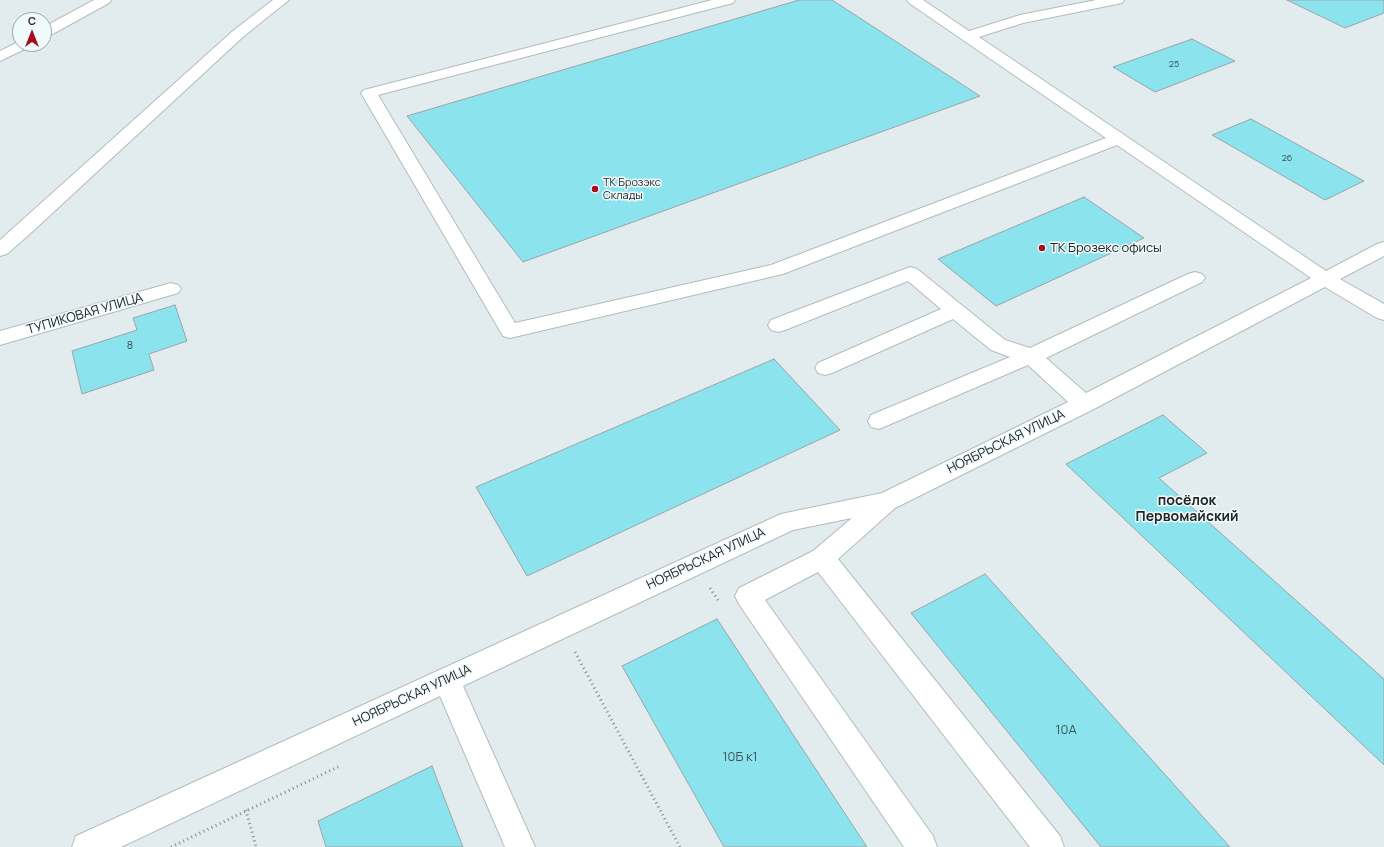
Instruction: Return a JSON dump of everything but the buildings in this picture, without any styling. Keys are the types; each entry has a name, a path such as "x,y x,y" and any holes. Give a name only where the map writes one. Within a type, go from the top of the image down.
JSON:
{"street":[{"path":"52,29 104,0"},
{"path":"0,250 240,33 282,0"},
{"path":"728,0 369,93 510,331 776,270 1118,139"},
{"path":"914,0 1325,279 1384,313"},
{"path":"968,36 1020,19 1117,0"},
{"path":"0,57 12,50"},
{"name":"НОЯБРЬСКАЯ УЛИЦА","path":"87,847 123,839 447,680 789,521 887,501 1084,404 1384,248"},
{"path":"778,325 910,273 998,344 1031,356 1084,404"},
{"path":"879,421 1031,356 1195,278"},
{"name":"ТУПИКОВАЯ УЛИЦА","path":"0,338 171,289"},
{"path":"825,368 956,310"},
{"path":"887,501 822,558 748,596 922,847"},
{"path":"822,558 1049,847"},
{"path":"447,680 520,847"}],"path":[{"path":"702,591 710,587 722,607"},
{"path":"567,656 582,649"},
{"path":"574,652 680,847"},
{"path":"171,847 344,764"},
{"path":"246,810 256,847"}],"place":[{"name":"ТК Брозэкс Склады","path":"595,189"},
{"name":"ТК Брозекс офисы","path":"1042,248"}],"district":[{"name":"посёлок Первомайский","path":"1187,510"}]}
